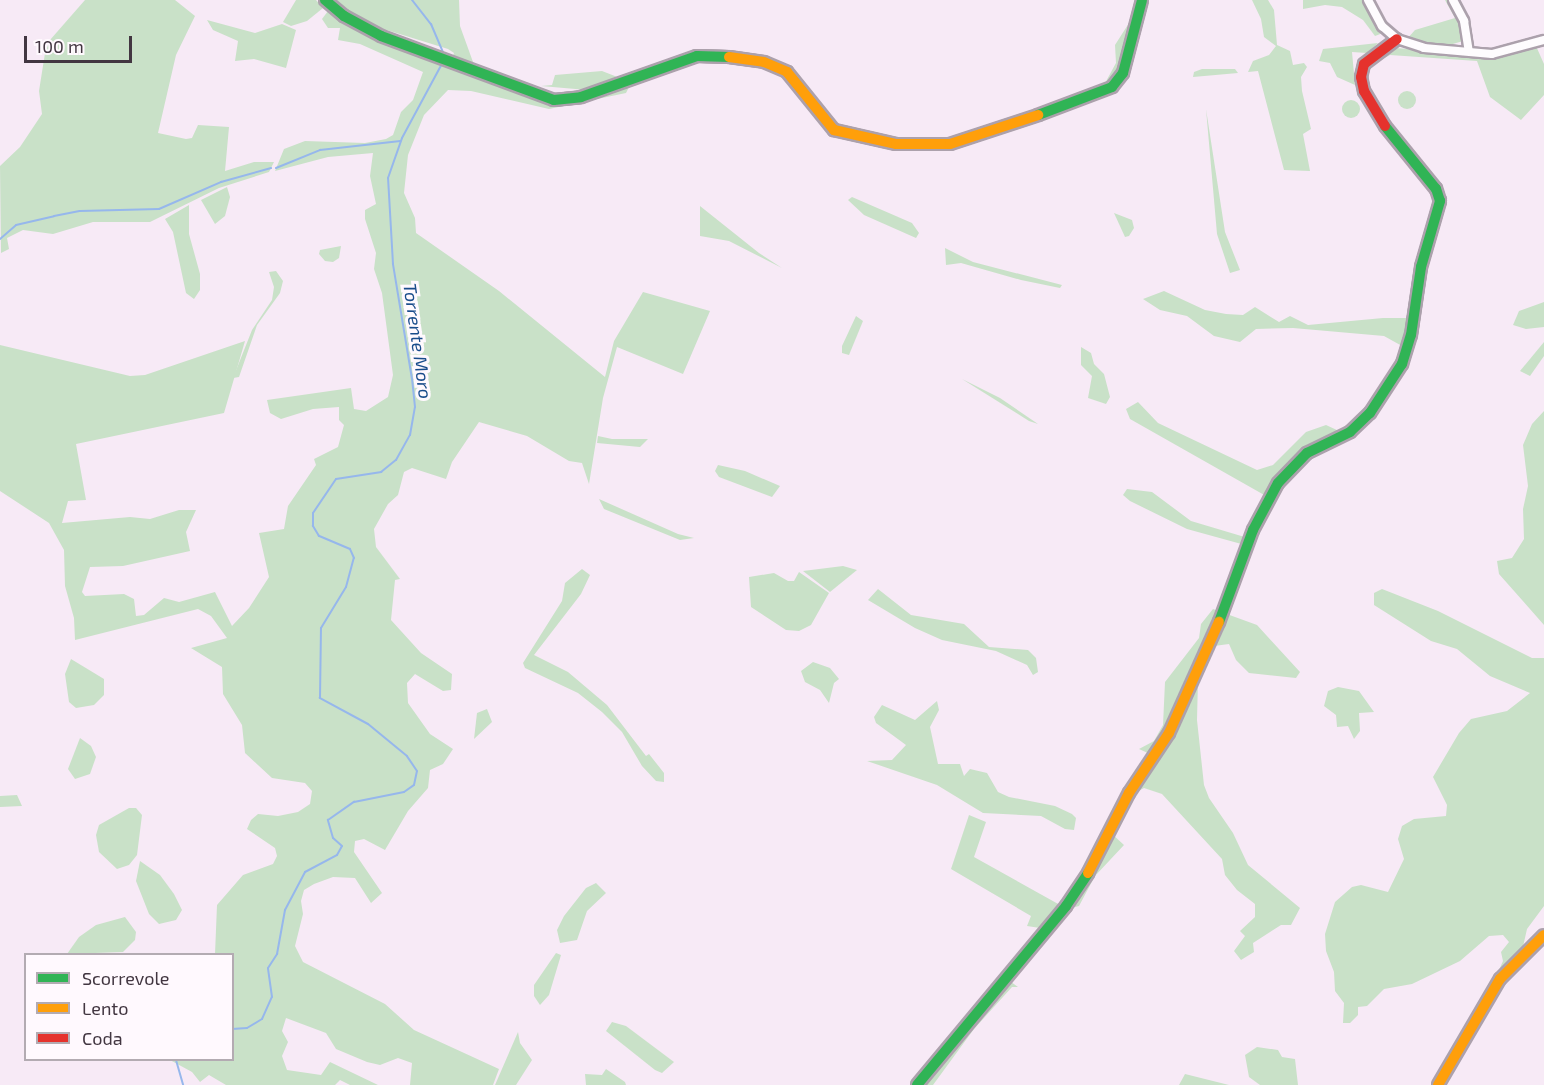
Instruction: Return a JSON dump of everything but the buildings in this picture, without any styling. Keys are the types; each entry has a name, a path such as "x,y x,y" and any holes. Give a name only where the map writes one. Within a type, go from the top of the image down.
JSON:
{"street":[{"path":"325,0 361,26 421,53 555,100 581,97 697,56 729,57 782,69 822,118 840,133 896,144 950,144 1093,97 1112,87 1123,73 1142,0"},
{"path":"1368,0 1382,26 1397,39 1424,48 1492,54 1544,40"},
{"path":"1453,0 1464,21 1469,51"},
{"path":"917,1085 1066,906 1093,865 1129,793 1169,734 1212,642 1253,530 1278,483 1307,453 1350,432 1370,413 1402,364 1409,343 1421,267 1440,201 1436,189 1392,140 1364,90 1361,77 1364,64 1397,39"},
{"path":"1438,1085 1481,1007 1500,979 1544,935"}],"green space":[{"path":"85,0 175,0 195,16 176,55 158,133 186,139 192,138 198,125 229,127 225,171 254,162 274,162 269,172 219,188 150,222 93,222 53,234 23,230 7,238 9,249 1,253 0,166 20,147 42,114 39,91 45,53 50,40"},
{"path":"296,0 316,0 323,8 307,21 291,26 283,22"},
{"path":"331,0 459,0 460,26 473,62 451,61 454,53 448,49 377,27"},
{"path":"1252,0 1268,0 1274,10 1277,45 1290,51 1293,65 1304,63 1307,67 1301,77 1311,129 1303,134 1310,171 1284,170 1258,71 1248,72 1253,61 1269,55 1276,46 1264,37 1261,19"},
{"path":"1303,0 1364,0 1383,33 1375,36 1363,20 1342,7 1325,5 1303,9"},
{"path":"1445,0 1451,0 1461,19 1463,41 1446,46 1407,39 1415,30 1455,18"},
{"path":"328,11 375,41 537,101 551,103 629,87 626,93 549,109 471,91 448,90 424,115 408,155 404,193 415,218 416,233 499,291 605,377 614,341 643,292 710,311 683,374 617,347 603,398 589,484 582,463 569,461 527,436 479,422 452,462 446,479 412,468 404,472 398,495 388,504 374,529 376,547 400,579 395,580 391,620 421,653 452,674 451,690 443,691 415,674 407,683 408,703 430,734 453,749 443,764 430,770 428,788 408,811 385,850 364,839 355,841 354,852 382,893 371,903 355,878 333,877 304,890 301,901 303,914 295,946 303,962 385,1004 414,1030 499,1069 493,1085 410,1085 412,1063 398,1058 380,1065 367,1062 336,1049 326,1033 286,1018 282,1031 288,1042 282,1056 287,1070 321,1075 330,1062 378,1085 350,1085 340,1080 335,1085 226,1085 209,1075 200,1082 192,1072 172,1061 234,1061 234,953 215,953 217,905 243,875 273,864 277,856 275,848 247,829 251,820 258,814 278,816 298,812 310,804 312,791 305,783 272,778 245,753 242,725 223,694 222,667 191,648 227,638 211,616 198,609 75,640 74,618 65,586 64,550 49,523 0,491 0,345 130,376 145,375 245,341 224,413 76,444 86,500 68,501 62,523 130,517 150,519 179,510 196,510 186,532 190,551 123,566 90,567 82,592 85,596 124,594 134,599 136,616 144,615 164,598 179,602 215,592 232,626 249,608 269,577 259,533 284,529 288,506 316,465 314,459 338,447 344,425 339,420 339,407 313,409 281,419 270,413 267,400 351,388 354,409 366,411 388,397 393,375 382,293 374,269 376,253 365,219 365,210 376,204 370,176 373,153 328,157 275,171 284,149 305,141 365,143 386,139 393,135 401,112 413,100 423,72 360,44 338,40 340,28 328,28 322,19"},
{"path":"1136,12 1122,66 1104,85 1116,63 1115,45"},
{"path":"207,20 255,33 282,24 296,30 286,68 254,59 235,61 238,41 213,30"},
{"path":"1378,43 1367,53 1352,52 1355,85 1337,77 1330,63 1319,61 1323,49"},
{"path":"1536,46 1544,64 1544,95 1521,120 1490,97 1477,61 1390,55 1373,64 1365,78 1370,58 1395,48 1501,55"},
{"path":"1202,69 1235,69 1238,73 1193,77 1194,72"},
{"path":"602,71 620,78 587,90 541,86 552,85 555,75"},
{"path":"1407,91 1413,94 1416,100 1413,106 1407,109 1401,106 1398,100 1401,94"},
{"path":"1347,100 1355,100 1360,105 1358,116 1347,118 1342,113 1342,105"},
{"path":"1206,109 1225,232 1240,270 1230,273 1217,234"},
{"path":"227,187 230,197 225,216 215,224 201,200"},
{"path":"852,197 912,223 919,233 916,238 864,215 848,200"},
{"path":"189,205 189,234 200,274 200,290 194,299 186,293 173,232 165,219"},
{"path":"700,206 759,253 782,268 729,241 700,236"},
{"path":"1114,213 1132,220 1134,228 1129,236 1125,237"},
{"path":"341,246 339,258 333,262 325,261 319,254 320,250"},
{"path":"945,248 973,262 1062,285 1060,288 1021,280 961,263 946,265"},
{"path":"276,271 283,281 280,293 257,325 239,377 233,378 252,330 272,300 274,287 269,272"},
{"path":"1164,291 1205,310 1226,314 1243,315 1255,307 1279,322 1290,316 1308,325 1383,318 1406,318 1408,322 1402,346 1384,336 1293,328 1256,329 1240,342 1214,336 1187,316 1160,310 1143,299"},
{"path":"1544,302 1544,327 1526,329 1513,325 1519,311"},
{"path":"856,316 863,321 849,355 842,353 842,346"},
{"path":"1544,342 1544,356 1530,376 1520,371"},
{"path":"1081,347 1091,353 1094,364 1104,374 1110,397 1106,404 1088,398 1092,376 1081,365"},
{"path":"962,379 1000,398 1038,424 1029,421"},
{"path":"1138,402 1158,423 1257,470 1273,465 1306,432 1326,425 1339,431 1305,450 1266,496 1130,419 1126,409"},
{"path":"1544,411 1544,625 1499,574 1497,561 1512,558 1524,539 1523,509 1528,486 1523,445 1532,424"},
{"path":"598,436 612,439 648,439 640,447 597,443"},
{"path":"718,465 745,471 780,486 772,497 719,477 715,471"},
{"path":"1127,489 1152,492 1191,521 1248,538 1245,545 1187,529 1130,501 1123,495"},
{"path":"599,499 678,534 694,538 680,540 604,509"},
{"path":"843,566 857,570 830,592 803,571"},
{"path":"582,569 590,575 581,594 534,655 568,672 607,705 646,756 649,754 664,773 664,782 656,781 642,766 622,732 602,712 578,693 525,668 523,663 562,601 565,583"},
{"path":"799,572 829,593 811,625 799,631 786,630 751,607 749,577 774,573 788,581 794,581"},
{"path":"878,589 911,615 964,624 989,647 1028,650 1036,658 1038,672 1033,675 1027,665 996,651 942,640 915,628 868,600"},
{"path":"1382,589 1438,611 1532,658 1544,658 1544,906 1527,929 1522,951 1494,981 1503,961 1501,952 1509,942 1503,935 1489,936 1460,961 1412,984 1384,989 1367,1006 1358,1007 1358,1015 1350,1023 1343,1023 1344,1003 1335,991 1334,972 1326,951 1325,934 1335,902 1352,887 1361,885 1388,892 1404,859 1398,839 1402,826 1414,819 1446,816 1447,805 1433,777 1459,733 1471,719 1507,711 1530,693 1490,676 1457,649 1431,641 1374,605 1374,593"},
{"path":"1213,609 1257,625 1300,672 1296,678 1249,673 1236,660 1229,644 1214,646 1169,729 1150,754 1139,749 1154,741 1163,725 1165,682 1199,638 1201,624"},
{"path":"71,659 104,679 104,695 94,705 76,708 69,702 65,674"},
{"path":"813,662 830,668 839,679 834,683 829,703 820,690 805,682 801,671"},
{"path":"1198,680 1197,720 1204,785 1209,798 1233,833 1248,865 1300,908 1291,925 1281,925 1253,943 1254,952 1241,960 1234,951 1245,936 1240,931 1255,917 1255,904 1237,890 1225,875 1222,859 1162,794 1144,788 1131,795"},
{"path":"1338,687 1359,691 1374,712 1359,713 1360,731 1354,739 1348,726 1337,727 1336,715 1324,706 1328,691"},
{"path":"937,701 939,710 930,727 938,764 960,764 964,776 970,769 987,773 998,792 1009,797 1055,806 1072,814 1076,818 1074,830 1065,829 1041,816 983,813 937,785 867,761 892,760 906,745 876,723 874,717 882,705 915,720"},
{"path":"487,709 492,722 474,739 477,713"},
{"path":"80,738 91,746 96,757 90,774 75,779 68,769"},
{"path":"17,795 22,806 0,807 0,796"},
{"path":"129,808 136,808 142,815 137,855 129,865 117,869 99,852 96,835 99,825"},
{"path":"969,815 986,822 974,857 1060,905 1040,928 1027,926 1031,916 951,869"},
{"path":"1111,833 1124,845 1095,876 1079,906 1071,908 1041,946"},
{"path":"140,861 160,875 174,894 182,910 176,920 159,924 149,914 136,881"},
{"path":"596,883 606,893 587,911 577,940 560,943 557,930 564,916 586,888"},
{"path":"125,917 136,932 135,940 123,952 68,953 79,937 96,925"},
{"path":"556,953 561,955 549,995 540,1005 534,996 534,985"},
{"path":"1007,979 1018,987 1012,987 974,1029 933,1085 918,1085"},
{"path":"612,1022 626,1026 674,1062 662,1073 655,1070 606,1031"},
{"path":"518,1032 520,1043 532,1060 516,1085 495,1085"},
{"path":"1257,1047 1278,1050 1282,1057 1295,1059 1298,1085 1260,1085 1249,1077 1245,1055"},
{"path":"606,1069 626,1085 586,1085 585,1074 602,1075"},
{"path":"1185,1074 1229,1085 1179,1085"}],"waterway":[{"name":"Torrente Moro","path":"412,0 431,24 445,57"},
{"name":"Torrente Moro","path":"234,1029 247,1028 262,1019 272,997 268,968 277,954 285,910 305,872 337,855 342,846 333,838 328,820 354,802 404,792 414,785 417,771 407,756 368,724 320,698 321,628 346,587 354,558 350,549 319,536 313,526 313,513 336,479 381,472 396,460 410,435 415,407 393,264 388,178 402,138 443,62"},
{"path":"276,168 320,150 400,141"},
{"path":"0,239 16,225 80,211 159,209 221,182 271,168"},
{"name":"Torrente Moro","path":"176,1061 183,1085"}],"traffic: fast":[{"path":"325,0 344,16 381,36 554,100 581,97 697,56 729,57"},
{"path":"1038,115 1112,87 1123,73 1142,0"},
{"path":"1219,622 1253,530 1278,483 1307,453 1350,432 1370,413 1402,364 1411,335 1421,267 1440,201 1436,189 1385,126"},
{"path":"917,1085 1066,906 1088,873"}],"traffic: slow":[{"path":"729,57 764,62 787,72 834,130 896,144 950,144 1038,115"},
{"path":"1088,873 1129,793 1169,733 1219,622"},
{"path":"1438,1085 1500,979 1544,935"}],"traffic: jam":[{"path":"1385,126 1364,91 1361,77 1364,64 1397,39"}]}
